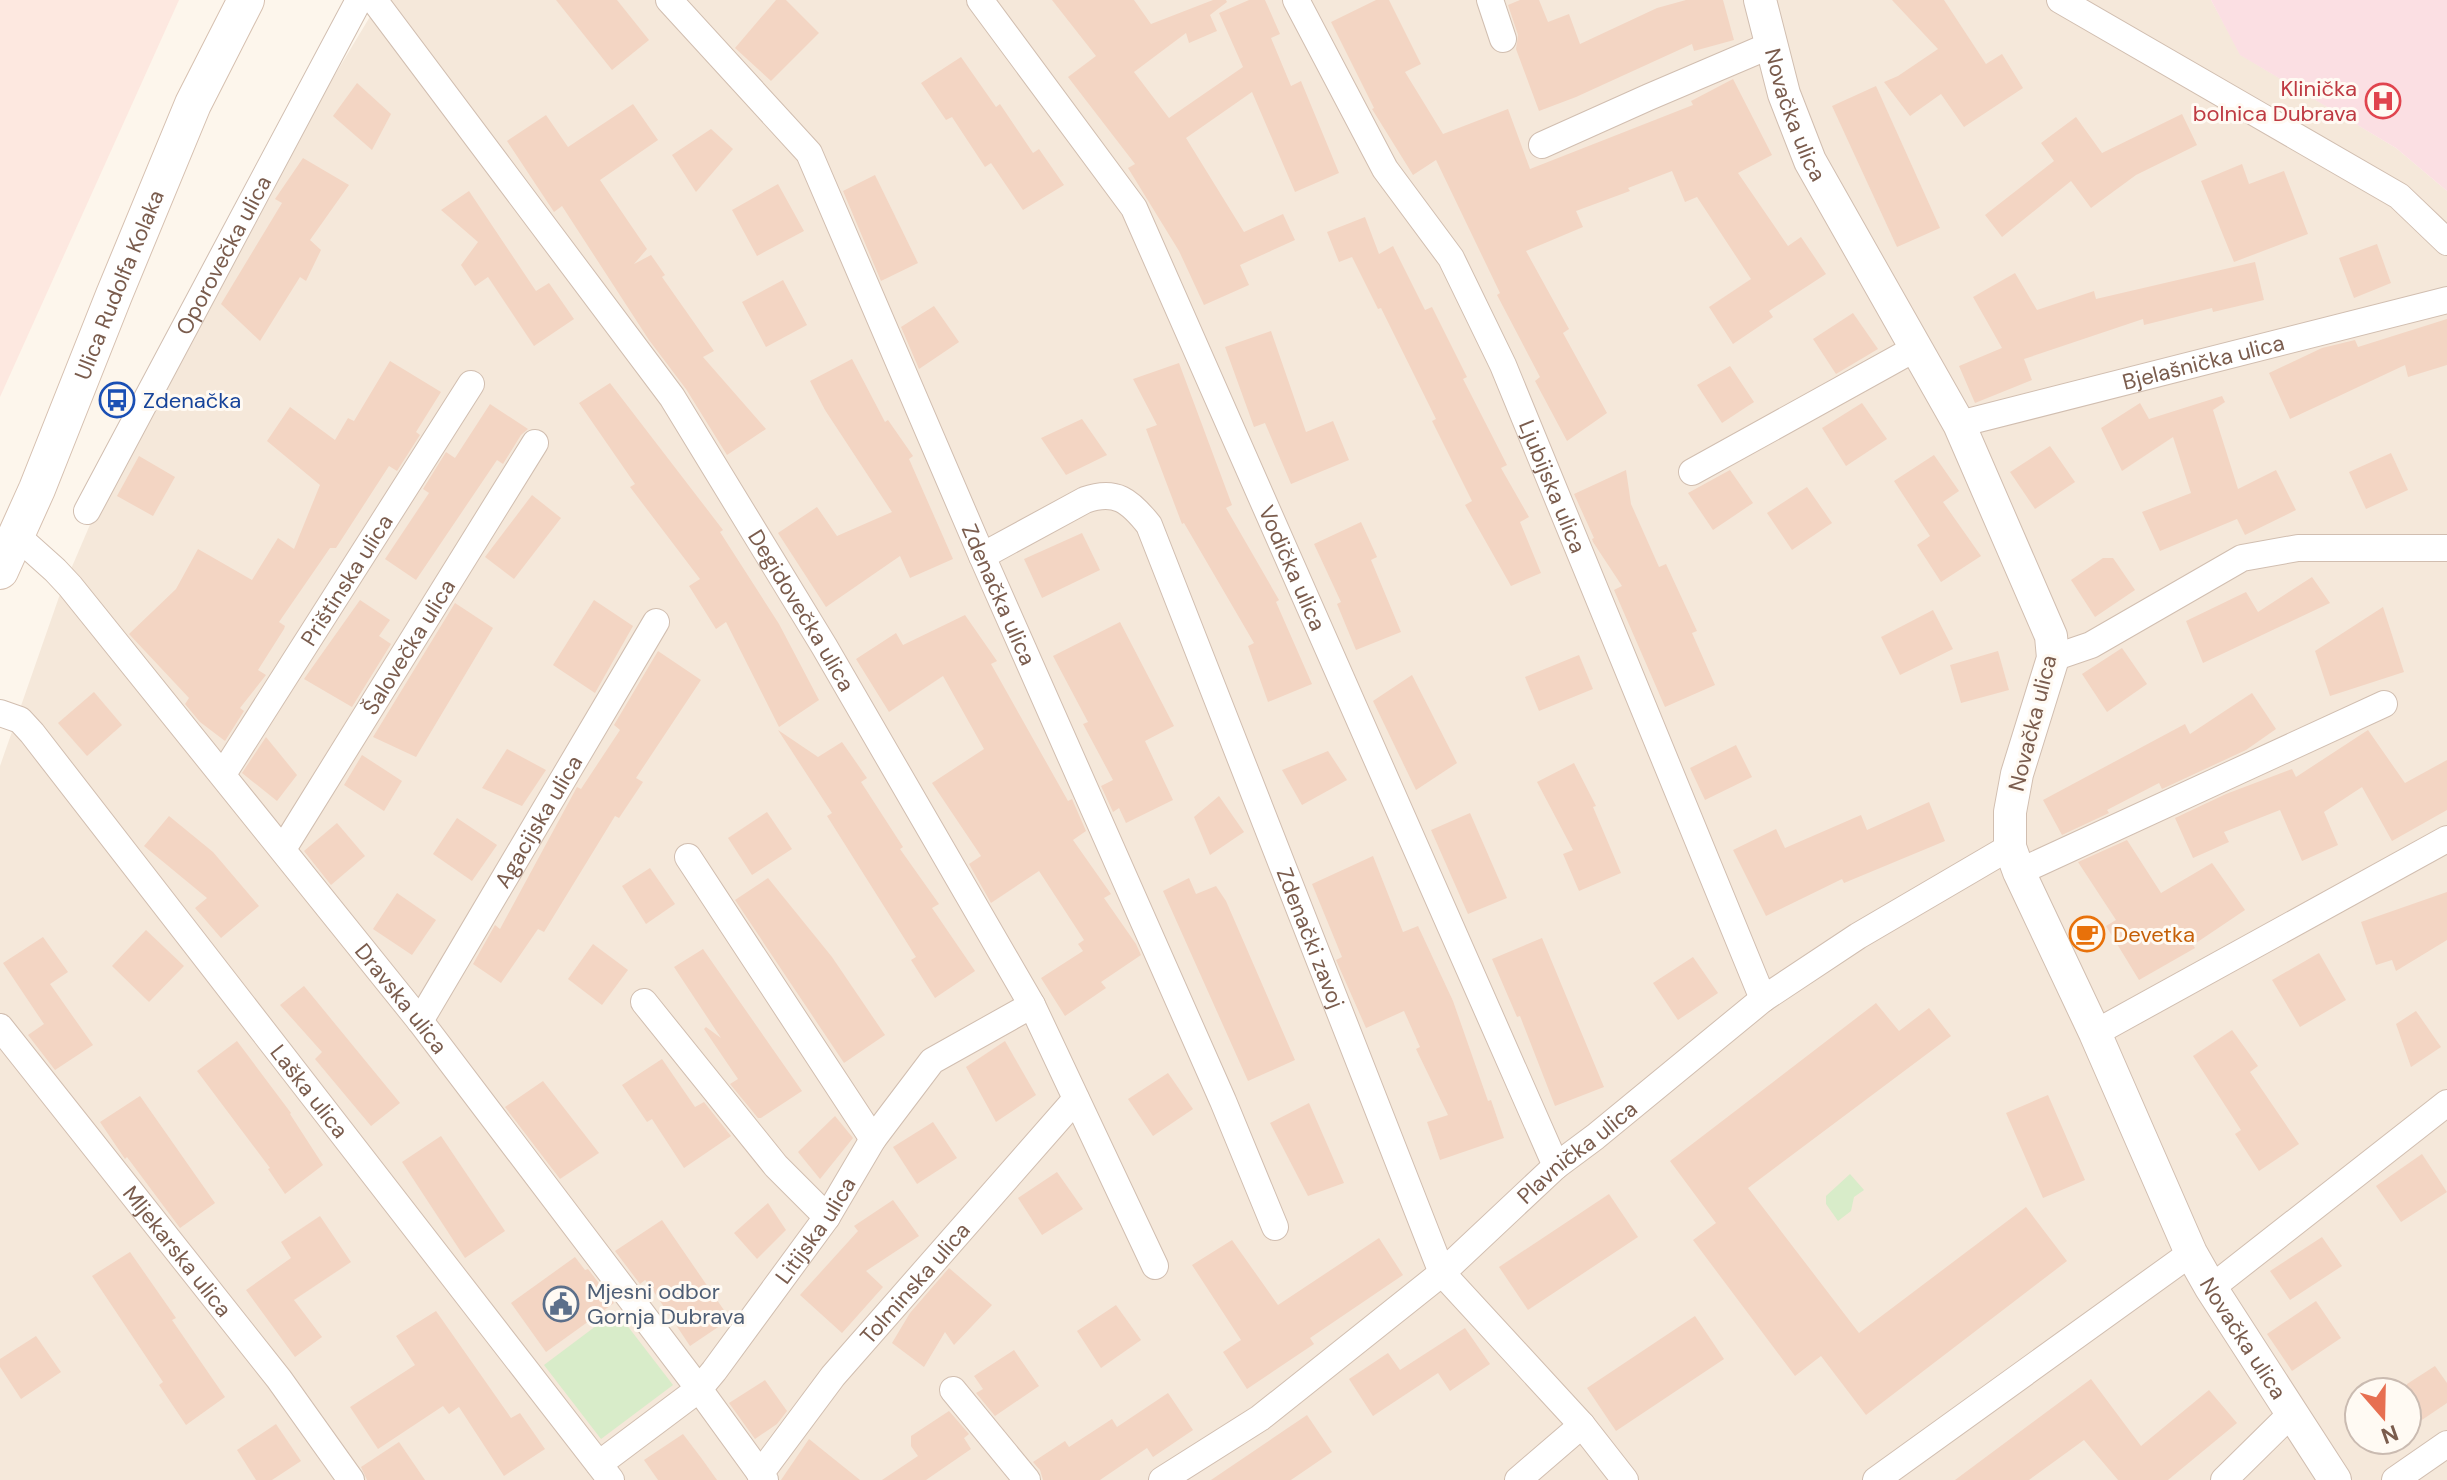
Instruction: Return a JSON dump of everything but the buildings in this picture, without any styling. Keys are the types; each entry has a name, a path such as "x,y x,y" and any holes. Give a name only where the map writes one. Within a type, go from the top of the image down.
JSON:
{"main road":[{"name":"Ulica Rudolfa Kolaka","path":"0,571 193,104 246,0"}],"street":[{"name":"Oporovečka ulica","path":"87,511 359,0"},
{"name":"Degidovečka ulica","path":"374,0 672,397 824,646 1032,1005 1155,1266"},
{"name":"Zdenačka ulica","path":"669,0 809,153 982,556 1223,1101 1275,1227"},
{"name":"Vodička ulica","path":"980,0 1134,208 1556,1166"},
{"name":"Ljubijska ulica","path":"1296,0 1385,169 1451,258 1503,365 1763,999"},
{"path":"1490,0 1503,39"},
{"name":"Novačka ulica","path":"1760,0 1784,94 1810,161 1959,424 2051,636 2053,658 2017,774 2010,812 2014,859 2095,1033 2191,1253 2335,1480"},
{"path":"2060,0 2399,196 2447,242"},
{"path":"1542,145 1771,45"},
{"name":"Bjelašnička ulica","path":"1959,424 2447,300"},
{"path":"1692,472 1916,348"},
{"name":"Prištinska ulica","path":"223,774 471,384"},
{"name":"Šalovečka ulica","path":"283,849 535,443"},
{"name":"Zdenački zavoj","path":"982,556 1085,500 1103,494 1121,499 1137,510 1149,525 1442,1273 1582,1425 1625,1480"},
{"name":"Dravska ulica","path":"17,536 70,586 420,1021 762,1477"},
{"path":"2053,658 2091,645 2242,558 2298,548 2447,548"},
{"name":"Agacijska ulica","path":"420,1021 656,622"},
{"name":"Plavnička ulica","path":"1162,1480 1260,1418 1442,1273 1556,1166 1763,999 1858,936 2014,859 2384,704"},
{"name":"Laška ulica","path":"0,712 20,720 32,733 605,1472"},
{"path":"2095,1033 2447,839"},
{"path":"688,857 873,1139"},
{"path":"644,1002 776,1166 827,1217"},
{"name":"Litijska ulica","path":"605,1472 699,1389 827,1217 873,1139 932,1061 1032,1005"},
{"name":"Mljekarska ulica","path":"0,1027 279,1379 351,1480"},
{"name":"Tolminska ulica","path":"762,1477 833,1376 1076,1099"},
{"path":"2211,1288 2447,1103"},
{"path":"1876,1480 2191,1253"},
{"path":"953,1390 1027,1480"},
{"path":"2224,1480 2292,1413"},
{"path":"1518,1480 1582,1425"},
{"path":"2395,1480 2447,1444"}],"shaded area":[{"path":"0,0 179,0 0,397"},
{"path":"380,0 2211,0 2241,55 2396,148 2447,191 2447,1480 0,1480 0,766 59,597 92,520 253,211"},
{"name":"Klinička bolnica Dubrava","path":"2211,0 2447,0 2447,191 2396,148 2240,55"}],"green space":[{"path":"1850,1174 1864,1190 1854,1197 1851,1211 1838,1221 1826,1204 1826,1196"},
{"path":"616,1311 673,1385 601,1439 544,1365"}],"place":[{"name":"Klinička bolnica Dubrava","path":"2383,101"},
{"name":"Zdenačka","path":"117,400"},
{"name":"Devetka","path":"2087,934"},
{"name":"Mjesni odbor Gornja Dubrava","path":"561,1304"}]}
